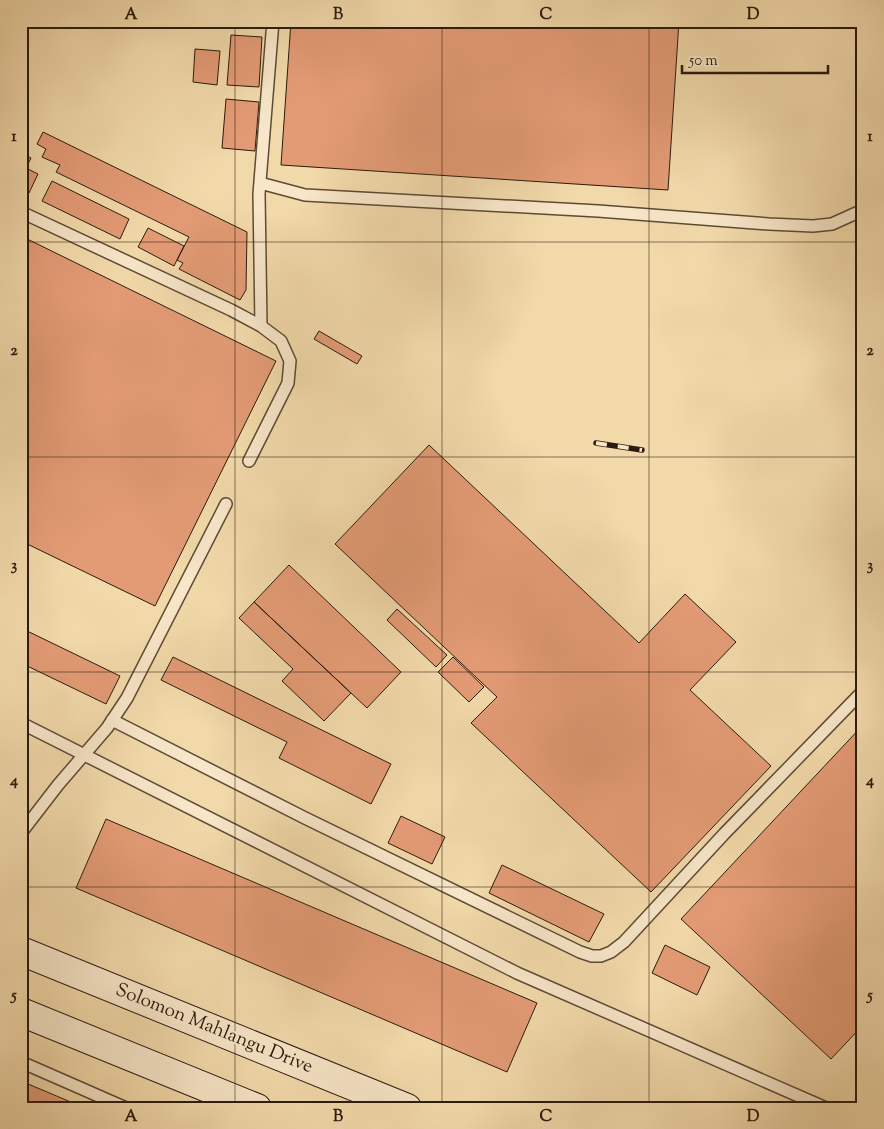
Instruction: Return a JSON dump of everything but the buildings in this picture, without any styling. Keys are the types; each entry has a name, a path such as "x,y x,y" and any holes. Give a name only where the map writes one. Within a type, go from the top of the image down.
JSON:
{"main road":[{"name":"Solomon Mahlangu Drive","path":"21,951 395,1106"},
{"path":"21,1012 257,1108"}],"lane":[{"path":"261,326 260,183 272,21"},
{"path":"260,183 304,195 598,210 813,226 832,224 863,210"},
{"path":"21,212 231,310 261,326 281,341 290,360 288,384 249,461"},
{"path":"21,833 58,784 112,720 136,681 226,504"},
{"path":"112,720 305,818 580,952 592,956 601,956 611,952 640,926 724,834 863,690"},
{"path":"21,724 517,973 826,1108"},
{"path":"21,1062 126,1108"}],"railway":[{"path":"596,443 642,450"}]}
